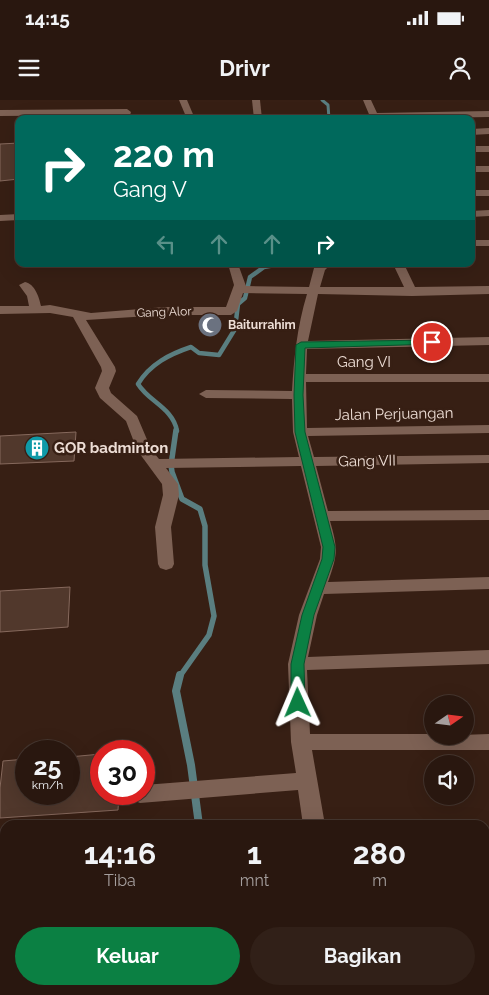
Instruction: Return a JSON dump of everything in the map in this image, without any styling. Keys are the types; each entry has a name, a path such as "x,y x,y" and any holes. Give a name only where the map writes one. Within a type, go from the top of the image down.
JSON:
{"street":[{"path":"183,100 189,115"},
{"path":"256,100 258,115"},
{"path":"367,100 374,115"},
{"path":"0,113 126,115"},
{"path":"451,115 489,114"},
{"path":"475,132 489,131"},
{"path":"475,149 489,149"},
{"path":"475,170 489,169"},
{"path":"475,193 489,192"},
{"path":"475,214 489,214"},
{"path":"0,218 15,217"},
{"path":"475,243 489,243"},
{"path":"234,267 245,289 412,292 489,290"},
{"path":"313,820 301,742 297,664 308,615 328,559 328,537 300,432 298,395 301,345 305,320 314,291 314,267"},
{"path":"400,267 412,292"},
{"path":"25,285 33,296 36,309"},
{"name":"Gang Alor","path":"0,310 56,310 78,316 91,317 165,311 230,311 245,289"},
{"path":"78,316 108,367 109,371 102,388 105,395 132,420 144,450 165,464 171,495 163,527 166,564"},
{"path":"301,345 489,341"},
{"name":"Gang VI","path":"299,378 489,378"},
{"path":"206,394 298,395"},
{"name":"Jalan Perjuangan","path":"300,432 489,429"},
{"name":"Gang VII","path":"165,464 489,459"},
{"path":"322,516 489,515"},
{"path":"317,588 489,583"},
{"path":"297,664 489,657"},
{"path":"301,742 489,742"},
{"path":"155,793 307,781"}],"building":[{"path":"15,143 15,179 0,181 0,144"},
{"name":"GOR badminton","path":"76,432 74,461 0,464 0,436"},
{"path":"70,587 68,627 0,632 0,591"},
{"path":"90,755 90,805 118,805 118,810 0,818 0,788 3,761 15,760 15,805 80,805 80,756"}],"waterway":[{"path":"322,100 328,105 329,115"},
{"path":"177,431 171,416 148,396 138,384 155,365 191,347 199,353 219,355 235,329 238,304 245,298 250,277 264,267"},
{"path":"176,430 171,465 172,472 182,499 200,509 205,526 205,565 214,616 209,635 180,676"},
{"path":"180,675 176,691 191,765 198,820"}],"place":[{"name":"Baiturrahim","path":"210,325"},
{"name":"GOR badminton","path":"37,448"}],"route":[{"path":"298,703 297,664 308,615 325,570 329,547 300,432 298,395 301,345 432,342"}]}
